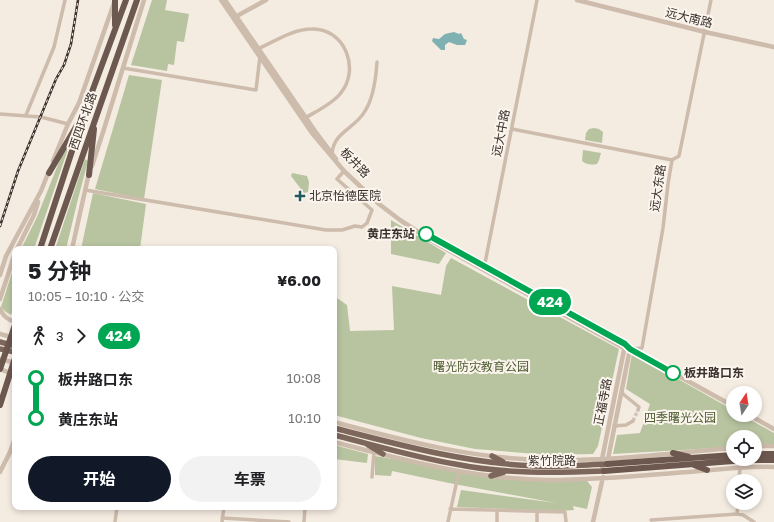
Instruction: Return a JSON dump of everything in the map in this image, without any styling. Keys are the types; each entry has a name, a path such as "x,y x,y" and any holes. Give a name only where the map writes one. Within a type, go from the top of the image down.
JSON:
{"highway":[{"path":"115,0 115,30"},
{"name":"西四环北路","path":"41,246 86,108 126,0"},
{"name":"西四环北路","path":"51,246 137,0"},
{"path":"129,22 143,0"},
{"path":"49,173 86,108"},
{"path":"88,175 95,117"},
{"path":"0,369 12,332"},
{"path":"0,405 12,367"},
{"path":"673,453 693,461 707,470"},
{"path":"762,454 774,454"},
{"name":"紫竹院路","path":"604,471 726,456"},
{"name":"紫竹院路","path":"605,461 774,460"}],"main road":[{"path":"0,342 12,345"},
{"path":"0,348 12,351"},
{"name":"紫竹院路","path":"337,429 414,449 457,458 534,466 605,461"},
{"name":"紫竹院路","path":"337,436 456,465 507,471 555,473 604,471"},
{"path":"363,442 383,454"},
{"path":"492,456 507,464"},
{"path":"491,476 507,471"}],"street":[{"path":"26,115 54,47 65,0"},
{"name":"西四环北路","path":"0,275 6,256 41,191 68,124 79,103 115,0"},
{"name":"西四环北路","path":"73,246 88,175 104,129 143,0"},
{"path":"221,0 235,17 312,134 344,171 379,204 400,220 432,241 484,268"},
{"name":"板井路","path":"225,0 259,53 332,154 356,180 380,201 426,234 630,349"},
{"path":"235,17 266,0"},
{"name":"远大中路","path":"484,268 537,0"},
{"name":"远大南路","path":"577,0 705,32 774,47"},
{"name":"远大东路","path":"630,349 642,348 663,228 672,160 679,156 711,0"},
{"path":"259,53 288,34 311,28 331,34 343,45 350,60 349,75 346,86 337,98 306,118"},
{"path":"123,68 256,90 259,53"},
{"path":"332,154 334,143 340,135 354,125 366,110 376,76 377,62"},
{"path":"0,114 41,117 68,124"},
{"path":"512,129 672,160"},
{"path":"85,190 326,230 342,230 355,226 362,227 367,223 372,210 337,179 344,171"},
{"name":"西四环北路","path":"18,246 34,215 41,191"},
{"path":"146,194 146,200"},
{"path":"0,299 12,262"},
{"path":"0,309 3,316 12,322"},
{"path":"0,334 12,337"},
{"name":"正福寺路","path":"605,461 625,346"},
{"path":"630,349 726,402"},
{"name":"正福寺路","path":"605,461 622,391 630,349"},
{"path":"0,359 12,362"},
{"path":"0,369 12,374"},
{"path":"622,391 623,394 638,407 638,410"},
{"path":"614,426 626,425 633,421"},
{"path":"762,422 774,429"},
{"name":"紫竹院路","path":"337,423 435,447 492,456 551,460 605,461 726,449"},
{"name":"紫竹院路","path":"337,443 459,471 521,479 602,479 707,470 774,467"},
{"path":"0,472 12,446"},
{"path":"762,446 774,446"},
{"path":"372,477 374,452"},
{"path":"593,522 605,461"},
{"path":"740,468 740,474"},
{"path":"448,522 459,471"},
{"path":"450,509 565,512 566,522"},
{"path":"115,522 117,510"},
{"path":"224,510 222,520 289,522"},
{"path":"304,522 305,510"},
{"path":"497,510 497,522"},
{"path":"737,510 737,514"},
{"path":"537,511 537,522"},
{"path":"651,520 737,514 743,515 754,522"}],"green space":[{"path":"152,0 167,0 165,10 189,14 184,42 177,41 174,65 168,64 167,71 131,65"},
{"path":"129,75 162,80 144,199 95,189"},
{"path":"594,128 603,132 602,143 585,140 586,133 589,129"},
{"path":"67,149 67,152 35,246 22,246 37,217 64,150"},
{"path":"583,150 601,153 597,164 593,165 582,161"},
{"path":"85,159 88,161 67,246 56,246"},
{"path":"292,173 307,176 309,182 308,192 304,193 291,176"},
{"path":"93,193 146,204 140,246 82,246"},
{"path":"391,220 446,253 439,264 391,254"},
{"name":"曙光防灾教育公园","path":"451,258 619,349 598,446 593,454 549,455 475,449 421,438 337,416 337,298 347,305 350,331 394,330 392,286 441,295 446,266"},
{"path":"12,272 11,315 1,307"},
{"name":"四季曙光公园","path":"632,353 726,406 726,422 754,422 774,433 774,445 762,446 762,430 726,430 726,447 613,454 617,435 640,433 650,404 626,389"},
{"path":"337,446 368,454 367,463 337,459"},
{"path":"375,456 518,480 587,481 592,487 587,509 573,506 574,510 559,511 457,507 461,490 556,503 392,471 391,476 375,475"}],"water":[{"path":"454,32 459,34 461,33 464,39 467,40 465,45 457,45 449,42 445,45 445,50 441,50 432,41 433,38 439,39 445,34"}],"tunnel":[{"path":"633,421 638,410"}],"railway":[{"path":"0,226 18,171 56,79 64,65 71,44 78,0"}],"bus line":[{"name":"424","path":"426,234 625,344 630,349 673,373"}],"place":[{"name":"北京怡德医院","path":"300,196"},
{"name":"黄庄东站","path":"426,234"},
{"name":"板井路口东","path":"673,373"}]}
